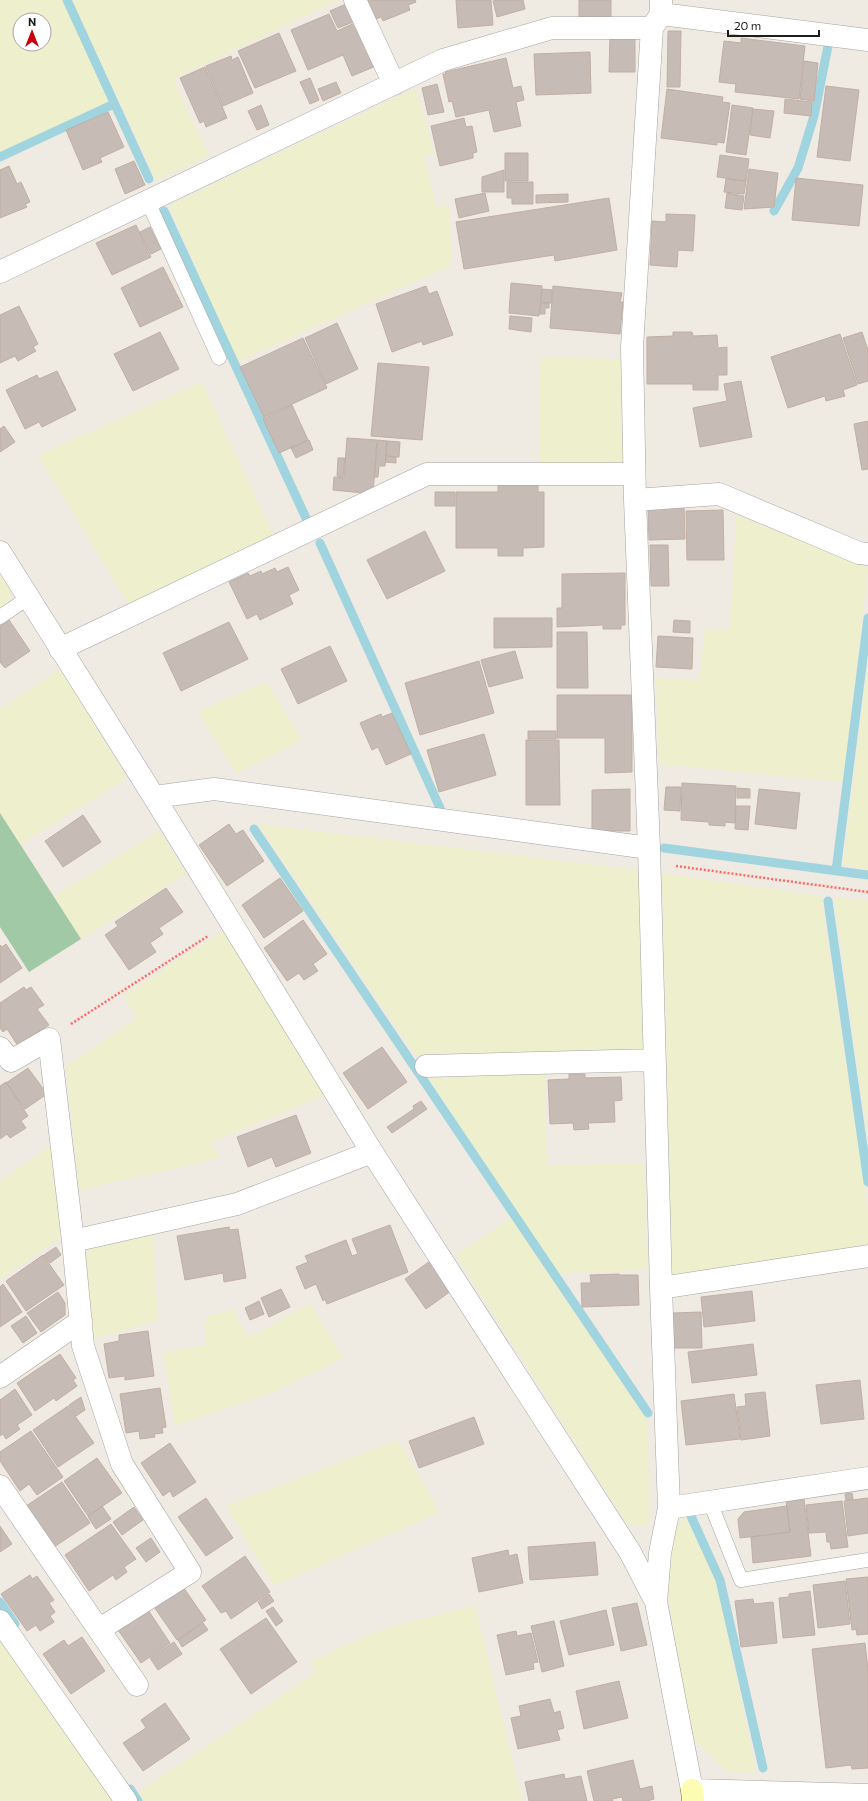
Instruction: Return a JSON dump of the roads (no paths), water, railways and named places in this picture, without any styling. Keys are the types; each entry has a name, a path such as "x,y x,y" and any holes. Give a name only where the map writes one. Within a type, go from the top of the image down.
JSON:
{"street":[{"path":"355,0 394,84"},
{"path":"658,14 632,347 634,500 649,848 654,1060 669,1508 660,1553 656,1602 693,1795 868,1795"},
{"path":"0,272 443,60 552,28 658,14 868,40"},
{"path":"60,649 427,474 634,474"},
{"path":"634,500 719,494 859,553 868,554"},
{"path":"0,552 231,921 372,1152 630,1552 656,1602"},
{"path":"154,797 214,789 649,848"},
{"path":"0,1048 11,1061 49,1038 73,1241 83,1346 122,1464 190,1572 100,1629"},
{"path":"426,1066 654,1060"},
{"path":"73,1241 237,1204 372,1152"},
{"path":"661,1288 868,1256"},
{"path":"0,1377 81,1321"},
{"path":"669,1508 868,1478"},
{"path":"0,1486 100,1629 137,1685"},
{"path":"0,1621 126,1801"}],"lane":[{"path":"148,202 219,358"},
{"path":"0,617 28,598"},
{"path":"710,1502 741,1580 868,1560"}],"waterway":[{"path":"67,0 149,179"},
{"path":"774,211 798,168 814,116 828,46"},
{"path":"0,157 114,104"},
{"path":"164,211 306,518"},
{"path":"320,543 440,808"},
{"path":"836,871 868,618"},
{"path":"254,829 648,1413"},
{"path":"664,848 868,875"},
{"path":"828,901 868,1182"},
{"path":"690,1514 720,1580 763,1768"},
{"path":"0,1602 15,1624"},
{"path":"130,1789 138,1801"}]}
